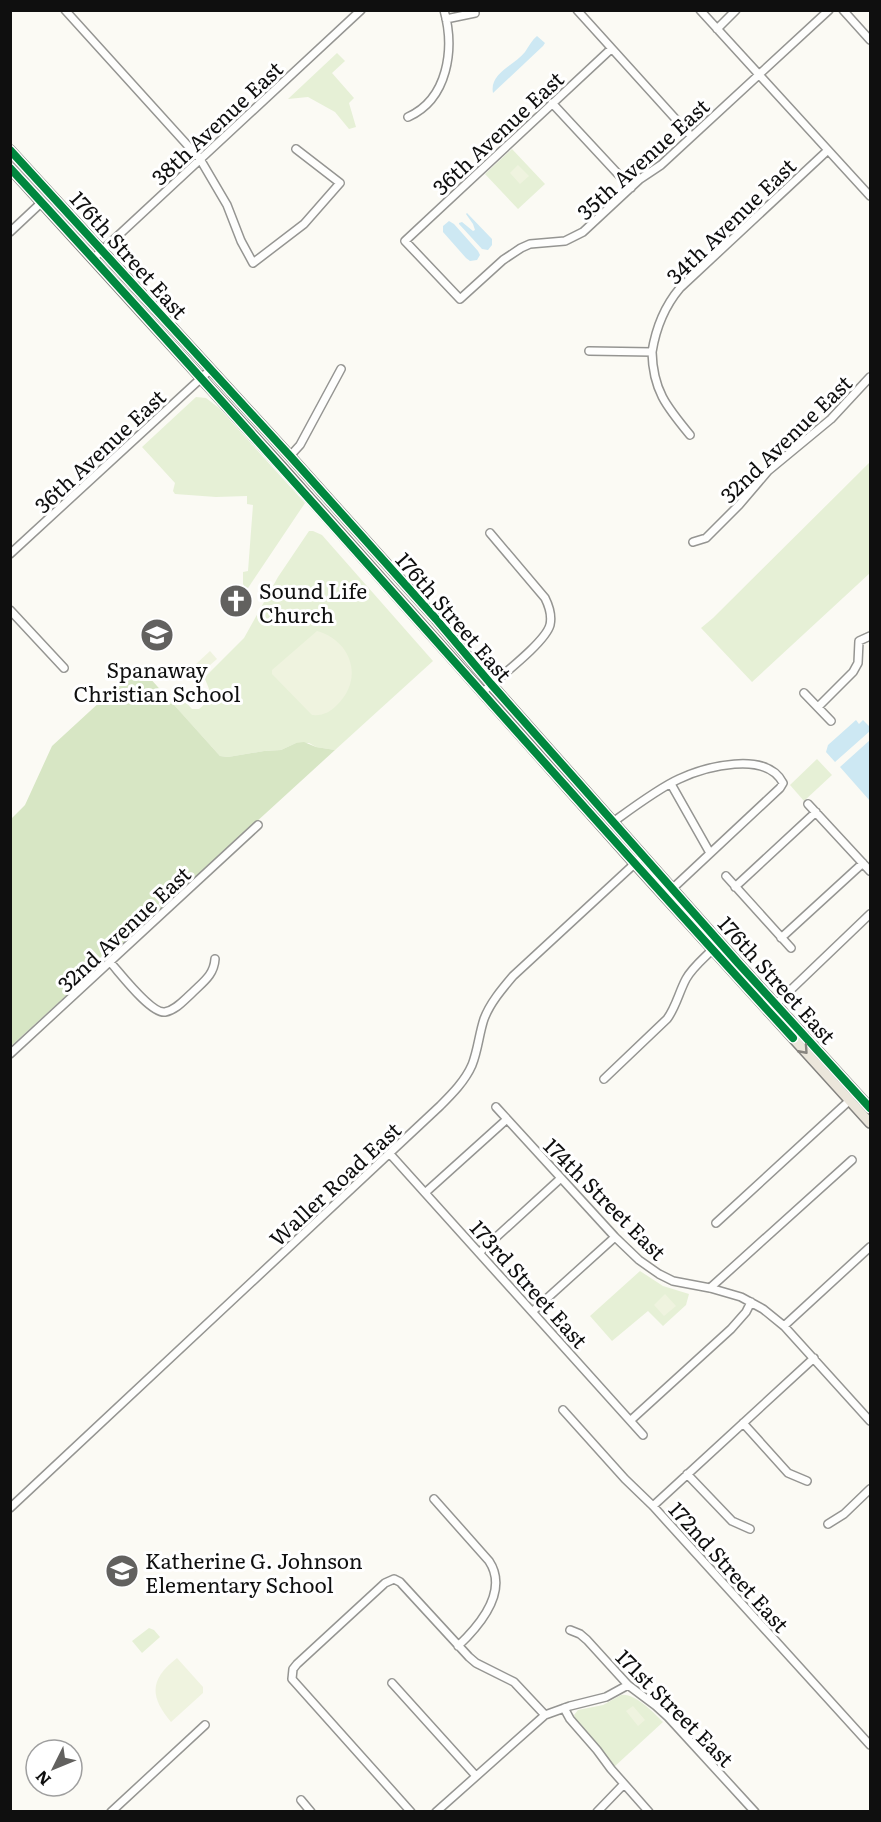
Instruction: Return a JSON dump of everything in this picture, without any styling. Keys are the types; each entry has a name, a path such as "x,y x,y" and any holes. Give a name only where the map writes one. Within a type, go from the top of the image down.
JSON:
{"main road":[{"name":"176th Street East","path":"10,150 290,456 672,889 870,1108"},
{"name":"176th Street East","path":"10,168 94,258 712,950 870,1123"},
{"path":"736,976 745,978 770,1004 776,1004"}],"street":[{"path":"65,10 200,159 227,205 252,263 296,231 340,183 296,149"},
{"name":"38th Avenue East","path":"94,258 361,10"},
{"path":"408,117 426,106 440,85 448,58 448,32 444,10"},
{"path":"577,10 692,136"},
{"path":"700,10 870,196"},
{"path":"717,29 736,10"},
{"name":"35th Avenue East","path":"460,299 503,260 521,248 530,244 565,241 583,232 640,178 661,165 829,10"},
{"path":"843,10 870,40"},
{"path":"446,19 475,13"},
{"name":"36th Avenue East","path":"460,299 405,240 611,49"},
{"path":"552,103 631,188"},
{"name":"34th Avenue East","path":"652,352 656,331 665,309 680,288 827,151"},
{"path":"10,232 42,202"},
{"path":"589,351 652,352 657,386 670,412 690,435"},
{"path":"290,456 300,445 341,369"},
{"name":"36th Avenue East","path":"10,554 210,370"},
{"name":"32nd Avenue East","path":"693,542 706,538 762,477 831,419 870,377"},
{"path":"483,692 543,637 549,626 550,614 545,598 490,533"},
{"path":"10,610 64,668"},
{"path":"818,707 853,672 858,663 859,641 870,636"},
{"path":"804,693 831,721"},
{"path":"613,822 671,783 700,772 726,765 744,764 764,766 780,777 783,783 780,788 672,889"},
{"path":"671,783 710,853"},
{"path":"808,804 870,871"},
{"path":"735,887 816,812"},
{"name":"32nd Avenue East","path":"10,1054 258,825"},
{"name":"Waller Road East","path":"10,1508 440,1106 464,1078 471,1066 485,1019 494,999 507,984 643,856"},
{"path":"781,938 863,863"},
{"path":"726,876 791,948"},
{"path":"776,1004 870,914"},
{"path":"604,1079 667,1019 673,1011 685,980 712,950"},
{"path":"110,962 150,1005 161,1012 166,1012 177,1006 208,977 214,968 215,959"},
{"path":"716,1223 850,1100"},
{"name":"174th Street East","path":"496,1107 615,1237 639,1260 659,1274 680,1283 710,1288 751,1302 768,1313 784,1326 870,1421"},
{"path":"426,1192 506,1120"},
{"name":"173rd Street East","path":"390,1154 643,1435"},
{"path":"710,1288 852,1160"},
{"path":"480,1252 561,1178"},
{"path":"533,1311 615,1237"},
{"path":"784,1326 870,1247"},
{"path":"631,1420 731,1329 746,1312 751,1302"},
{"path":"653,1506 814,1358"},
{"name":"172nd Street East","path":"563,1410 870,1745"},
{"path":"743,1423 788,1473 807,1481"},
{"path":"687,1474 732,1521 750,1529"},
{"path":"828,1524 844,1514 870,1489"},
{"path":"434,1499 489,1561 495,1573 494,1590 486,1614 458,1646"},
{"path":"411,1812 292,1679 293,1669 297,1664 385,1583 394,1579 400,1582 476,1663 514,1682 545,1715"},
{"name":"171st Street East","path":"570,1630 587,1640 628,1684 668,1717 755,1812"},
{"path":"392,1683 476,1776"},
{"path":"436,1812 545,1715 606,1697 628,1684"},
{"path":"564,1708 570,1719 649,1812"},
{"path":"111,1812 205,1725"},
{"path":"597,1812 624,1784"},
{"path":"301,1800 311,1812"}],"green space":[{"path":"337,53 345,61 332,73 354,98 349,103 356,127 349,129 335,112 308,97 288,99"},
{"path":"512,149 545,184 518,209 485,174"},
{"path":"518,165 529,176 520,184 510,173"},
{"path":"196,397 206,398 219,408 305,503 248,588 243,584 243,572 248,571 253,505 247,504 247,496 216,497 175,494 173,491 175,483 142,447"},
{"path":"870,462 870,573 752,682 701,628"},
{"path":"309,531 322,535 433,661 335,750 316,747 309,743 296,743 281,750 220,756 173,704 181,697 192,709 199,709 207,702 210,693 206,676 244,638 278,577"},
{"path":"317,631 339,643 346,652 352,673 345,695 337,705 326,713 312,715 272,674 272,670"},
{"path":"210,651 217,659 202,672 196,664"},
{"path":"139,666 220,756 281,750 304,742 316,747 335,750 11,1046 11,819 25,805 52,746"},
{"path":"817,759 832,775 804,801 790,785"},
{"path":"640,1271 663,1286 689,1294 686,1305 663,1326 648,1311 612,1341 590,1316"},
{"path":"665,1294 676,1306 664,1316 654,1305"},
{"path":"149,1628 160,1637 142,1653 132,1641"},
{"path":"177,1658 203,1687 203,1693 171,1722 159,1704 156,1688 162,1673"},
{"path":"621,1695 638,1700 663,1722 614,1767 574,1715 578,1710 603,1705"},
{"path":"633,1706 645,1720 638,1726 626,1711"}],"water":[{"path":"537,36 545,43 543,46 493,93 495,80 521,57"},
{"path":"467,213 492,239 492,245 488,250 482,249 459,224 462,222 473,231 475,230"},
{"path":"449,221 478,251 480,255 477,260 470,261 466,258 443,232 443,226"},
{"path":"856,720 859,724 863,720 870,727 870,731 835,762 826,752 828,745"},
{"path":"870,740 870,801 840,767"}],"cycle path":[{"path":"10,150 290,456 738,963 870,1108"},
{"path":"10,168 793,1038"}],"place":[{"name":"Sound Life Church","path":"236,601"},
{"name":"Spanaway Christian School","path":"157,635"},
{"name":"Katherine G. Johnson Elementary School","path":"122,1571"}]}
